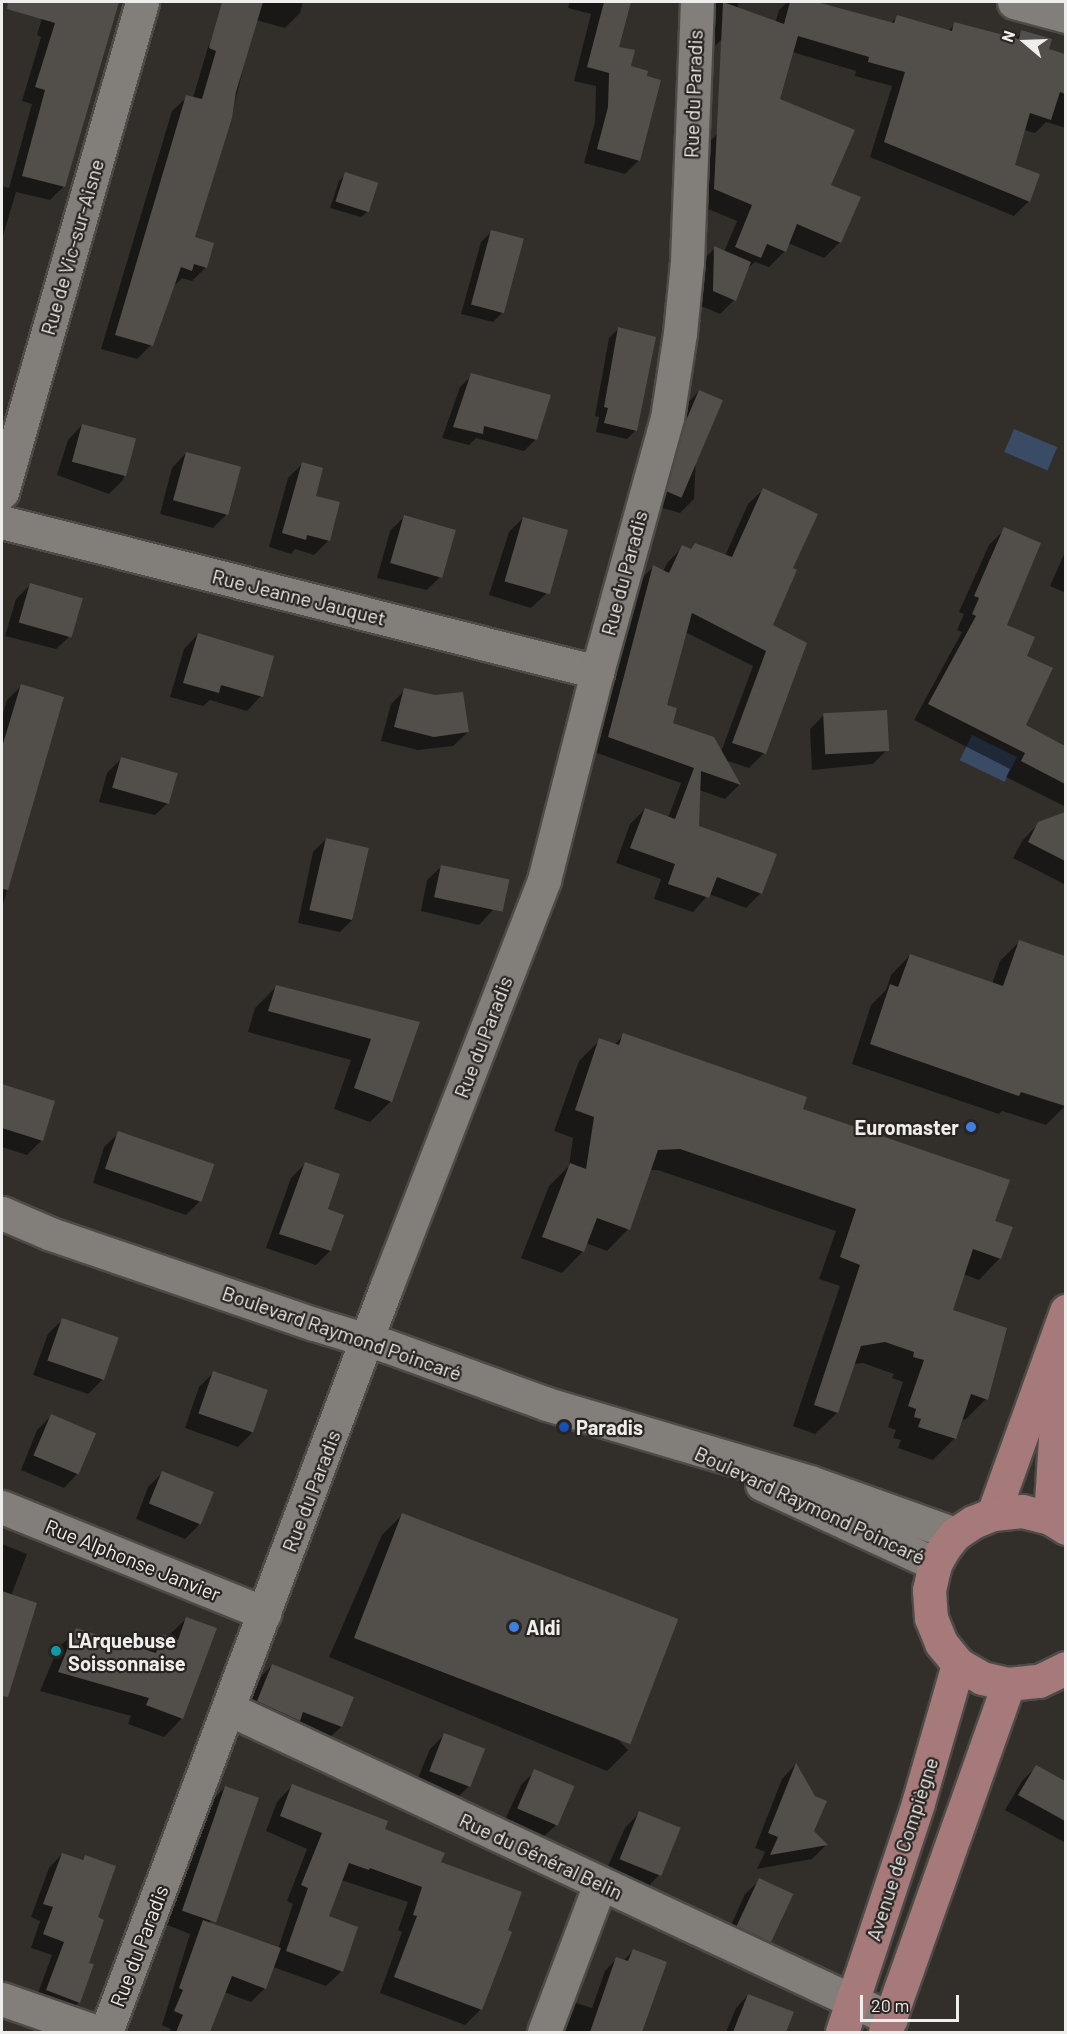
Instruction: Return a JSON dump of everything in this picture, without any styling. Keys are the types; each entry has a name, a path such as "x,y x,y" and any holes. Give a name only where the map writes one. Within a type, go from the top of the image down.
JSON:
{"main road":[{"path":"993,1514 1064,1317"},
{"path":"1064,1317 1058,1523 1022,1511 993,1514 972,1522 955,1534 936,1564 929,1590 931,1618 941,1643 958,1664 982,1678 1008,1684 1040,1681 1065,1668"},
{"name":"Avenue de Compiègne","path":"848,2018 918,1803 958,1664"},
{"path":"888,2026 1008,1684"}],"street":[{"name":"Rue de Vic-sur-Aisne","path":"2,492 142,2"},
{"name":"Rue du Paradis","path":"106,2032 544,880 597,672 667,418 680,333 687,262 697,2"},
{"path":"1014,2 1065,16"},
{"name":"Rue Jeanne Jauquet","path":"2,522 597,672"},
{"name":"Boulevard Raymond Poincaré","path":"2,1213 51,1234 368,1340 547,1404 810,1482 955,1534"},
{"name":"Boulevard Raymond Poincaré","path":"685,1446 801,1504 936,1564"},
{"name":"Rue Alphonse Janvier","path":"2,1507 264,1613"},
{"name":"Rue du Général Belin","path":"229,1709 600,1884 848,2018 888,2026"},
{"path":"544,2032 600,1884"},
{"path":"2,1998 97,2032"}],"water":[{"path":"1014,429 1057,447 1047,470 1004,452"},
{"path":"972,735 1017,757 1005,782 960,760"}],"building":[{"path":"8,2 119,2 65,187 22,176 45,90 35,87 55,23 7,9"},
{"path":"222,2 263,2 236,92 232,118 195,237 214,243 207,268 194,264 192,271 181,267 153,346 115,335 186,95 202,99 216,51 209,48"},
{"path":"604,2 631,2 619,47 635,50 631,66 648,71 647,76 661,80 640,161 597,149 608,107 609,73 587,67"},
{"path":"723,2 784,24 790,2 817,2 894,23 897,15 952,31 954,22 1019,39 1021,30 1052,39 1049,49 1065,54 1065,94 1060,92 1051,120 1030,113 1015,165 1040,174 1030,202 884,142 905,72 868,62 869,57 798,36 780,99 855,130 831,185 861,197 841,243 797,224 786,252 767,244 761,258 735,247 752,205 714,189"},
{"path":"345,172 378,183 369,212 335,201"},
{"path":"491,230 524,239 504,313 471,304"},
{"path":"714,246 751,262 736,301 713,291"},
{"path":"618,327 656,337 637,431 604,423 608,408 604,407"},
{"path":"471,373 551,395 537,440 484,426 483,434 453,427"},
{"path":"699,390 723,400 682,498 658,488"},
{"path":"82,424 136,438 126,476 72,462"},
{"path":"186,452 241,467 228,515 173,500"},
{"path":"302,462 323,468 316,496 340,502 330,541 307,535 306,540 282,533"},
{"path":"763,488 818,514 793,568 797,570 773,625 807,643 766,754 732,743 766,651 692,613 667,705 677,708 673,723 714,737 741,785 701,771 699,826 777,854 762,894 717,877 709,898 668,884 675,864 630,848 645,808 675,819 694,768 608,737 653,565 669,573 682,545 691,549 695,543 732,557"},
{"path":"404,515 456,530 442,578 390,563"},
{"path":"523,517 568,530 550,594 505,581"},
{"path":"1004,527 1041,543 1007,625 1035,637 1027,656 1053,668 1026,725 1065,746 1065,784 1021,761 1025,753 928,704 976,616 972,614 979,598 974,596"},
{"path":"30,583 83,598 72,638 19,622"},
{"path":"198,633 274,656 263,697 221,685 219,693 183,683"},
{"path":"21,684 64,697 8,890 2,889 2,747"},
{"path":"404,688 435,695 463,692 469,732 434,737 394,727"},
{"path":"887,710 889,751 825,754 823,713"},
{"path":"121,757 178,773 169,804 112,788"},
{"path":"1065,812 1065,861 1028,842 1038,822"},
{"path":"326,838 369,848 352,920 309,910"},
{"path":"441,865 509,880 503,912 434,897"},
{"path":"1019,940 1065,956 1065,1106 1021,1092 1019,1096 870,1044 890,984 898,987 910,954 1003,986"},
{"path":"276,985 420,1022 392,1102 354,1088 371,1039 268,1011"},
{"path":"623,1033 807,1097 803,1109 1010,1180 995,1221 1013,1227 1001,1259 973,1249 953,1310 1007,1328 988,1400 971,1394 956,1439 918,1427 921,1419 914,1417 916,1409 908,1406 924,1360 913,1357 914,1352 885,1342 861,1346 838,1413 814,1405 860,1265 840,1257 856,1209 680,1149 658,1150 630,1230 597,1218 584,1252 542,1237 570,1163 586,1169 594,1117 575,1110 599,1038 619,1045"},
{"path":"2,1084 55,1101 43,1141 2,1128"},
{"path":"118,1131 214,1164 201,1202 105,1169"},
{"path":"305,1162 340,1174 328,1209 344,1215 331,1251 279,1234"},
{"path":"62,1318 119,1338 104,1380 47,1361"},
{"path":"213,1371 268,1390 253,1432 198,1414"},
{"path":"51,1414 96,1433 79,1475 33,1455"},
{"path":"162,1471 214,1492 201,1524 149,1503"},
{"name":"Aldi","path":"402,1513 678,1619 630,1744 354,1638"},
{"path":"2,1591 37,1603 8,1697 2,1696"},
{"path":"186,1617 217,1628 183,1719 146,1705 149,1698 58,1672 76,1628 156,1653 162,1634 178,1640"},
{"path":"272,1664 354,1697 342,1727 303,1712 300,1721 257,1701"},
{"path":"444,1733 485,1749 470,1787 429,1771"},
{"path":"796,1763 815,1796 827,1801 814,1831 828,1845 770,1855 778,1837 768,1833"},
{"path":"1036,1765 1065,1781 1065,1821 1018,1795"},
{"path":"534,1769 575,1786 558,1826 517,1809"},
{"path":"292,1784 388,1821 385,1829 445,1853 441,1862 522,1892 508,1930 512,1932 482,2010 394,1977 417,1916 413,1915 422,1887 370,1868 369,1870 349,1863 329,1916 358,1927 343,1972 286,1951 308,1888 301,1885 322,1833 280,1816"},
{"path":"225,1786 259,1798 216,1923 182,1911"},
{"path":"639,1811 681,1828 661,1876 620,1859"},
{"path":"62,1853 83,1860 85,1855 116,1866 98,1917 104,1920 89,1963 94,1964 80,2003 46,1990 64,1942 43,1934 53,1907 43,1904"},
{"path":"759,1878 793,1894 771,1942 737,1926"},
{"path":"203,1920 281,1948 266,1989 232,1976 210,2032 176,2032 183,2015 174,2011 183,1990 179,1988"},
{"path":"633,1949 667,1962 642,2032 590,2032 616,1957 628,1961"},
{"path":"748,1994 794,2012 786,2032 733,2032"}],"place":[{"name":"Euromaster","path":"971,1127"},
{"name":"Paradis","path":"564,1427"},
{"name":"Aldi","path":"514,1627"},
{"name":"L'Arquebuse Soissonnaise","path":"56,1651"}]}
